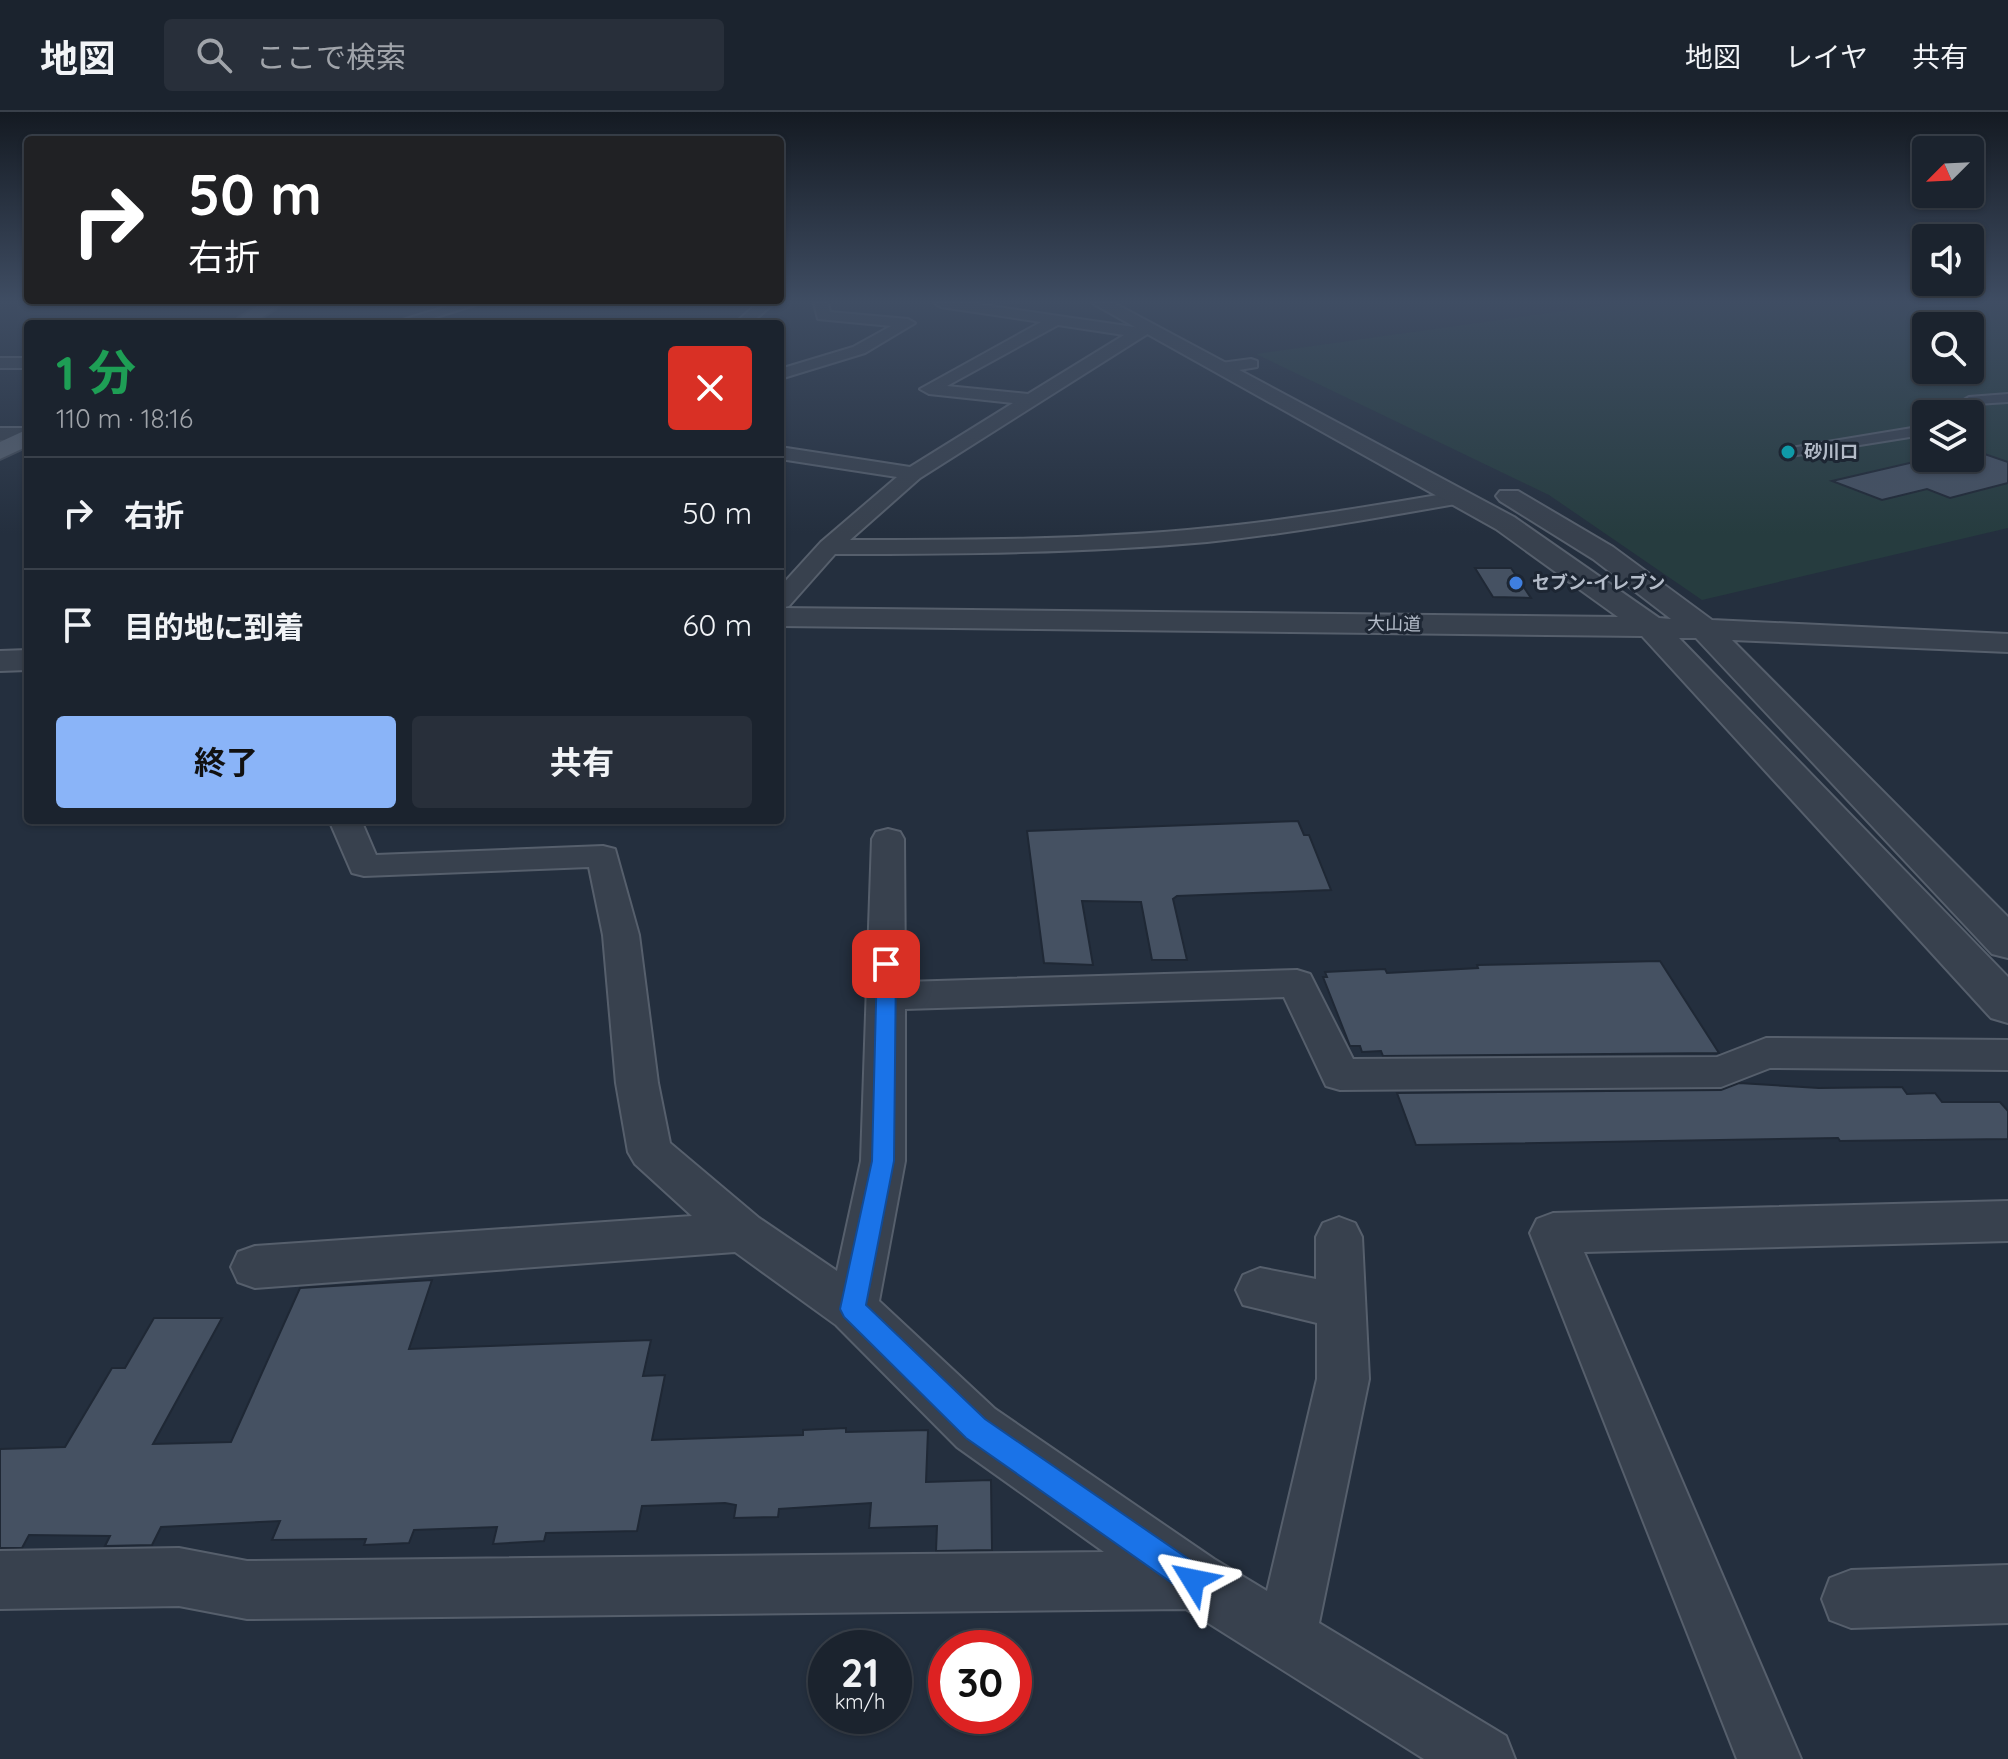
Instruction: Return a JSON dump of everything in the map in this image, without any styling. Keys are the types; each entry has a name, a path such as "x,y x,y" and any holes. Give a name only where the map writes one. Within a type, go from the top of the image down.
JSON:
{"main road":[{"path":"0,452 24,437"}],"street":[{"path":"946,380 929,389 1031,400"},
{"path":"784,597 829,547 913,474 1065,380"},
{"path":"1246,380 1474,487 1505,523 1651,627 2008,1006"},
{"path":"1280,380 1474,487 1603,553 1705,630 2008,943"},
{"path":"1974,400 2008,398"},
{"path":"1791,452 1912,433"},
{"path":"0,434 24,435"},
{"path":"784,454 913,474"},
{"path":"829,547 1003,548 1205,535 1295,526 1474,487"},
{"name":"大山道","path":"784,617 1651,627 2008,643"},
{"path":"0,661 24,660"},
{"path":"347,824 364,866 603,856 621,935 637,1083 650,1152 743,1232 853,1309 976,1428 1193,1580 1483,1759"},
{"path":"853,1309 883,1161 888,839"},
{"path":"886,996 1297,983 1340,1075 1721,1072 1766,1053 2008,1055"},
{"path":"1769,1759 1553,1233 2008,1221"},
{"path":"255,1267 743,1232"},
{"path":"1286,1637 1343,1379 1339,1237"},
{"path":"1260,1290 1341,1306"},
{"path":"0,1580 179,1577 247,1590 1193,1580"},
{"path":"1851,1599 2008,1594"}],"green space":[{"path":"1310,380 1912,380 1912,384 1984,384 1984,380 2008,380 2008,528 1702,600 1549,495"}],"building":[{"path":"1984,454 2008,462 2008,483 1950,498 1927,489 1882,500 1832,481 1912,462 1912,472 1984,472"},
{"path":"1475,568 1511,568 1531,598 1493,597"},
{"path":"1298,821 1304,835 1309,835 1331,890 1177,896 1173,899 1187,960 1152,960 1141,902 1082,901 1093,965 1044,963 1027,831"},
{"path":"1660,961 1719,1053 1383,1056 1381,1051 1362,1052 1360,1046 1350,1046 1323,977 1327,977 1325,972 1385,969 1387,973 1478,968 1477,965"},
{"path":"1739,1083 1819,1088 1902,1087 1907,1094 1935,1093 1942,1102 2000,1102 2008,1111 2008,1139 1840,1141 1838,1138 1416,1145 1397,1093 1721,1090"},
{"path":"432,1280 409,1349 651,1340 643,1376 665,1375 652,1440 803,1435 803,1430 846,1428 846,1432 928,1430 926,1482 991,1480 992,1550 936,1551 937,1526 869,1528 871,1503 779,1509 778,1517 734,1518 736,1505 725,1503 642,1506 637,1531 546,1533 544,1541 493,1544 497,1527 414,1530 409,1543 364,1545 366,1539 272,1540 280,1521 161,1527 152,1545 105,1546 110,1536 29,1535 22,1548 0,1548 0,1449 65,1447 112,1368 125,1368 154,1318 222,1318 153,1444 231,1442 300,1288"}],"place":[{"name":"砂川口","path":"1788,452"},
{"name":"セブン-イレブン","path":"1516,583"}],"route":[{"path":"886,964 883,1161 853,1309 976,1428 1193,1580"}]}
